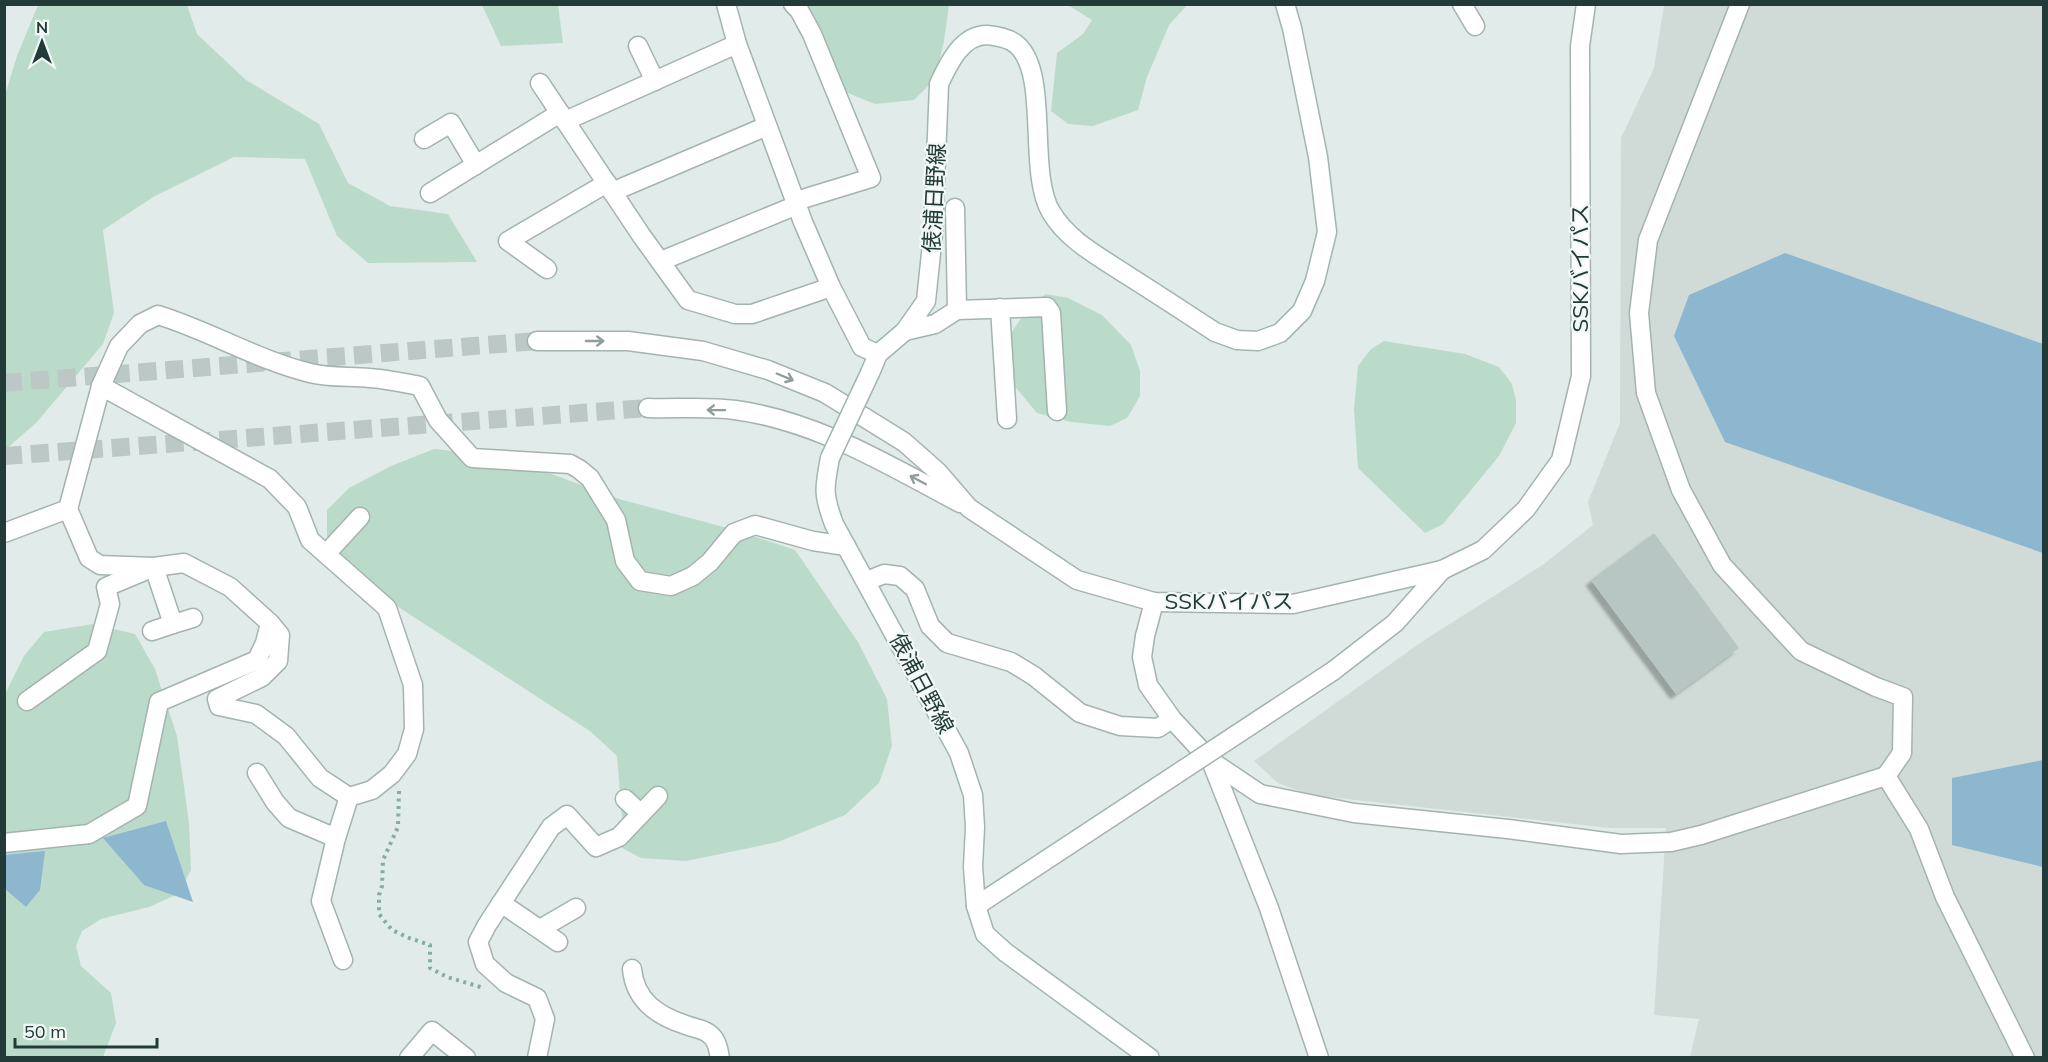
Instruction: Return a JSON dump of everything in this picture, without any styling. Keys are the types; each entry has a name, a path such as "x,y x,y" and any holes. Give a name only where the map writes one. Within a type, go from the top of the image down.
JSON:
{"street":[{"path":"726,4 737,44 767,126 831,287 862,347 878,354"},
{"path":"660,261 796,203 871,178 812,34 792,4"},
{"name":"俵浦日野線","path":"1150,1058 1005,952 985,934 976,906 973,867 975,827 973,795 959,753 834,524 826,503 824,488 830,458 878,354 905,330 926,302 933,234 939,84 962,45 983,35 996,36 1017,44 1029,63 1035,93 1042,192 1050,211 1065,231 1091,252 1215,332 1237,340 1258,341 1280,333 1302,311 1315,281 1327,232 1318,157 1285,4"},
{"path":"1462,4 1476,26"},
{"name":"SSKバイパス","path":"537,341 628,341 703,351 768,370 825,393 904,442 938,472 969,508 1077,580 1154,602 1293,604 1442,570 1483,550 1526,509 1561,460 1581,376 1580,46 1586,4"},
{"path":"1154,602 1144,636 1142,657 1148,685 1172,719 1211,760 1260,794 1354,813 1508,829 1621,844 1671,842 1701,835 1886,776 1902,753 1903,697 1876,687 1801,651 1722,565 1681,490 1646,393 1639,313 1648,240 1740,4"},
{"path":"430,193 563,117 655,81 737,44"},
{"path":"638,46 655,81"},
{"path":"540,83 688,300 735,314 752,314 831,287"},
{"path":"424,139 451,123 476,165"},
{"path":"547,269 508,241 610,188 767,126"},
{"path":"955,208 957,310"},
{"path":"905,330 935,324 957,310 1047,307 1051,312 1057,411"},
{"path":"1000,308 1006,418"},
{"path":"349,797 320,778 286,736 256,714 219,706 217,699 262,677 278,662 280,635 270,623 230,587 184,563 154,567 100,565 89,558 68,509 101,386 119,346 140,324 158,315 190,325 269,360 312,373 372,378 420,386 438,420 472,458 570,464 590,478 616,520 625,561 640,581 671,586 686,579 710,562 734,533 755,525 813,541 846,546"},
{"path":"101,386 270,479 297,507 310,540 387,608 413,686 414,729 406,754 392,774 372,790 349,797"},
{"path":"648,408 734,410 792,422 873,456 969,508"},
{"path":"4,533 68,509"},
{"path":"326,554 360,517"},
{"path":"154,567 173,624"},
{"path":"27,701 97,651 110,604 106,587 154,567"},
{"path":"976,906 1333,671 1395,623 1442,570"},
{"path":"867,581 884,574 900,576 915,589 930,626 947,643 1011,662 1034,676 1080,713 1120,726 1158,728 1172,719"},
{"path":"152,631 193,618"},
{"path":"4,843 89,834 137,806 159,702 257,660 265,644 270,623"},
{"path":"1211,760 1269,908 1319,1058"},
{"path":"257,773 275,802 289,818 336,838"},
{"path":"1886,776 1919,829 1946,897 2025,1058"},
{"path":"537,1058 544,1019 537,998 506,983 485,964 478,942 551,827 567,815 596,847 619,837 658,796"},
{"path":"343,960 321,901 336,838 349,797"},
{"path":"625,799 641,814"},
{"path":"501,903 558,942"},
{"path":"540,929 576,908"},
{"path":"632,969 633,984 641,997 665,1018 709,1033 717,1043 720,1058"},
{"path":"409,1058 432,1031 466,1058"}],"path":[{"path":"392,774 399,787 398,827 383,860 382,886 379,895 380,914 392,930 430,945 430,968 447,977 488,991"}],"shaded area":[{"path":"1664,5 2043,5 2043,1057 1690,1057 1699,1019 1654,1015 1666,828 1609,828 1310,795 1278,783 1254,761 1423,641 1544,564 1593,525 1588,502 1620,423 1621,138 1654,68"}],"green space":[{"path":"38,5 187,5 197,34 246,80 319,124 348,183 390,206 448,214 477,262 368,263 337,236 305,159 234,157 155,196 103,230 114,313 103,344 36,423 5,450 5,95 17,56"},
{"path":"482,5 558,5 563,43 501,46"},
{"path":"809,5 949,5 935,79 914,100 875,104 833,87"},
{"path":"1068,5 1187,5 1169,25 1147,77 1138,110 1093,126 1068,124 1051,111 1057,53 1083,34 1092,20"},
{"path":"1046,294 1068,298 1102,315 1131,345 1140,371 1140,396 1127,418 1110,426 1071,422 1037,413 1012,383 1003,353 1012,332 1029,306"},
{"path":"1384,341 1465,354 1499,367 1512,384 1516,401 1516,423 1499,456 1443,524 1425,533 1358,468 1354,409 1358,366 1371,349"},
{"path":"434,449 503,456 619,499 735,530 795,550 858,642 887,699 892,746 879,783 845,815 778,842 686,861 641,858 622,848 617,756 590,731 386,599 327,542 327,510 349,488 391,466"},
{"path":"93,624 135,634 155,669 177,736 189,823 191,870 178,894 149,907 101,919 82,931 76,946 81,966 111,993 116,1023 103,1057 5,1057 4,696 24,656 44,632"}],"water":[{"path":"1785,253 2043,344 2043,553 1725,442 1674,336 1689,295"},
{"path":"2043,760 2043,867 1952,845 1952,778"},
{"path":"166,821 193,902 144,885 103,838"},
{"path":"45,851 40,890 26,907 5,889 5,855"}],"building":[{"path":"1654,533 1739,648 1676,694 1591,580"}],"tunnel":[{"path":"4,383 537,341"},
{"path":"4,456 648,408"}]}
